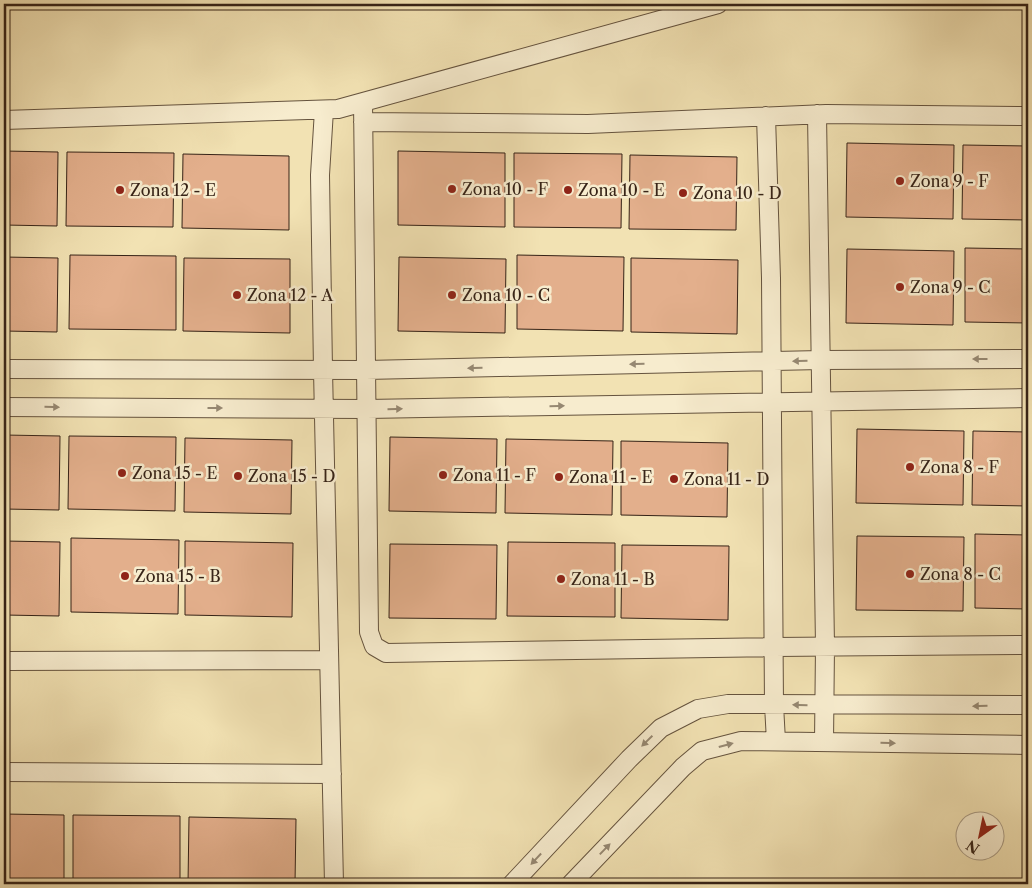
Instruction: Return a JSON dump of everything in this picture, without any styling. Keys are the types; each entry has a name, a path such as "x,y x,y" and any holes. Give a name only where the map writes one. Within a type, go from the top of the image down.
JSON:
{"street":[{"path":"4,120 338,109 718,4"},
{"path":"408,90 404,98 405,112 413,122"},
{"path":"363,102 369,632 374,646 386,653 825,646 1028,645"},
{"path":"324,110 320,175 334,884"},
{"path":"363,122 588,124 817,114 1028,116"},
{"path":"817,114 825,646 824,742"},
{"path":"766,116 772,362 774,705 776,742"},
{"path":"4,369 366,370 821,360 1028,359"},
{"path":"4,407 366,409 1028,398"},
{"path":"4,661 330,660"},
{"path":"512,884 661,728 698,709 728,704 1028,705"},
{"path":"571,884 683,767 702,751 741,741 1028,745"},
{"path":"4,772 332,774"}],"building":[{"name":"Zona 9 - F","path":"847,143 954,145 953,219 846,217"},
{"path":"963,145 1028,146 1028,220 962,219"},
{"path":"4,151 58,152 57,226 4,225"},
{"name":"Zona 10 - F","path":"398,151 505,153 505,227 398,225"},
{"name":"Zona 12 - E","path":"67,152 174,153 173,227 66,226"},
{"name":"Zona 10 - E","path":"514,153 622,154 621,228 514,227"},
{"path":"183,154 289,156 289,230 182,228"},
{"name":"Zona 10 - D","path":"630,155 737,157 736,230 629,229"},
{"path":"965,248 1028,249 1028,323 965,322"},
{"name":"Zona 9 - C","path":"847,249 954,251 953,325 846,323"},
{"path":"70,255 176,256 176,330 69,329"},
{"path":"517,255 624,257 623,331 517,329"},
{"path":"4,257 58,258 57,332 4,331"},
{"name":"Zona 10 - C","path":"399,257 506,259 505,333 398,331"},
{"name":"Zona 12 - A","path":"184,258 290,259 290,333 183,331"},
{"path":"631,258 738,260 737,334 631,332"},
{"name":"Zona 8 - F","path":"857,429 964,431 963,505 856,503"},
{"path":"973,431 1028,432 1028,506 972,505"},
{"path":"4,435 60,436 59,510 4,509"},
{"name":"Zona 15 - E","path":"69,436 176,437 175,511 68,509"},
{"name":"Zona 11 - F","path":"390,437 497,439 496,513 389,511"},
{"name":"Zona 15 - D","path":"185,438 292,440 291,514 184,512"},
{"name":"Zona 11 - E","path":"506,439 613,441 612,515 505,513"},
{"name":"Zona 11 - D","path":"621,441 728,443 727,517 621,515"},
{"path":"975,534 1028,535 1028,609 975,608"},
{"name":"Zona 8 - C","path":"857,536 964,537 963,611 856,610"},
{"name":"Zona 15 - B","path":"71,538 179,540 178,614 71,612"},
{"path":"4,541 60,542 59,616 4,615"},
{"path":"185,541 293,543 292,617 185,615"},
{"name":"Zona 11 - B","path":"508,542 615,543 615,617 507,616"},
{"path":"390,544 497,545 496,619 389,618"},
{"path":"622,545 729,546 728,620 621,618"},
{"path":"4,814 64,815 64,884 4,884"},
{"path":"73,815 180,816 180,884 73,884"},
{"path":"189,817 296,819 295,884 188,884"}],"place":[{"name":"Zona 9 - F","path":"900,181"},
{"name":"Zona 10 - F","path":"452,189"},
{"name":"Zona 12 - E","path":"120,190"},
{"name":"Zona 10 - E","path":"568,190"},
{"name":"Zona 10 - D","path":"683,193"},
{"name":"Zona 9 - C","path":"900,287"},
{"name":"Zona 12 - A","path":"237,295"},
{"name":"Zona 10 - C","path":"452,295"},
{"name":"Zona 8 - F","path":"910,467"},
{"name":"Zona 15 - E","path":"122,473"},
{"name":"Zona 11 - F","path":"443,475"},
{"name":"Zona 15 - D","path":"238,476"},
{"name":"Zona 11 - E","path":"559,477"},
{"name":"Zona 11 - D","path":"674,479"},
{"name":"Zona 8 - C","path":"910,574"},
{"name":"Zona 15 - B","path":"125,576"},
{"name":"Zona 11 - B","path":"561,579"}]}
